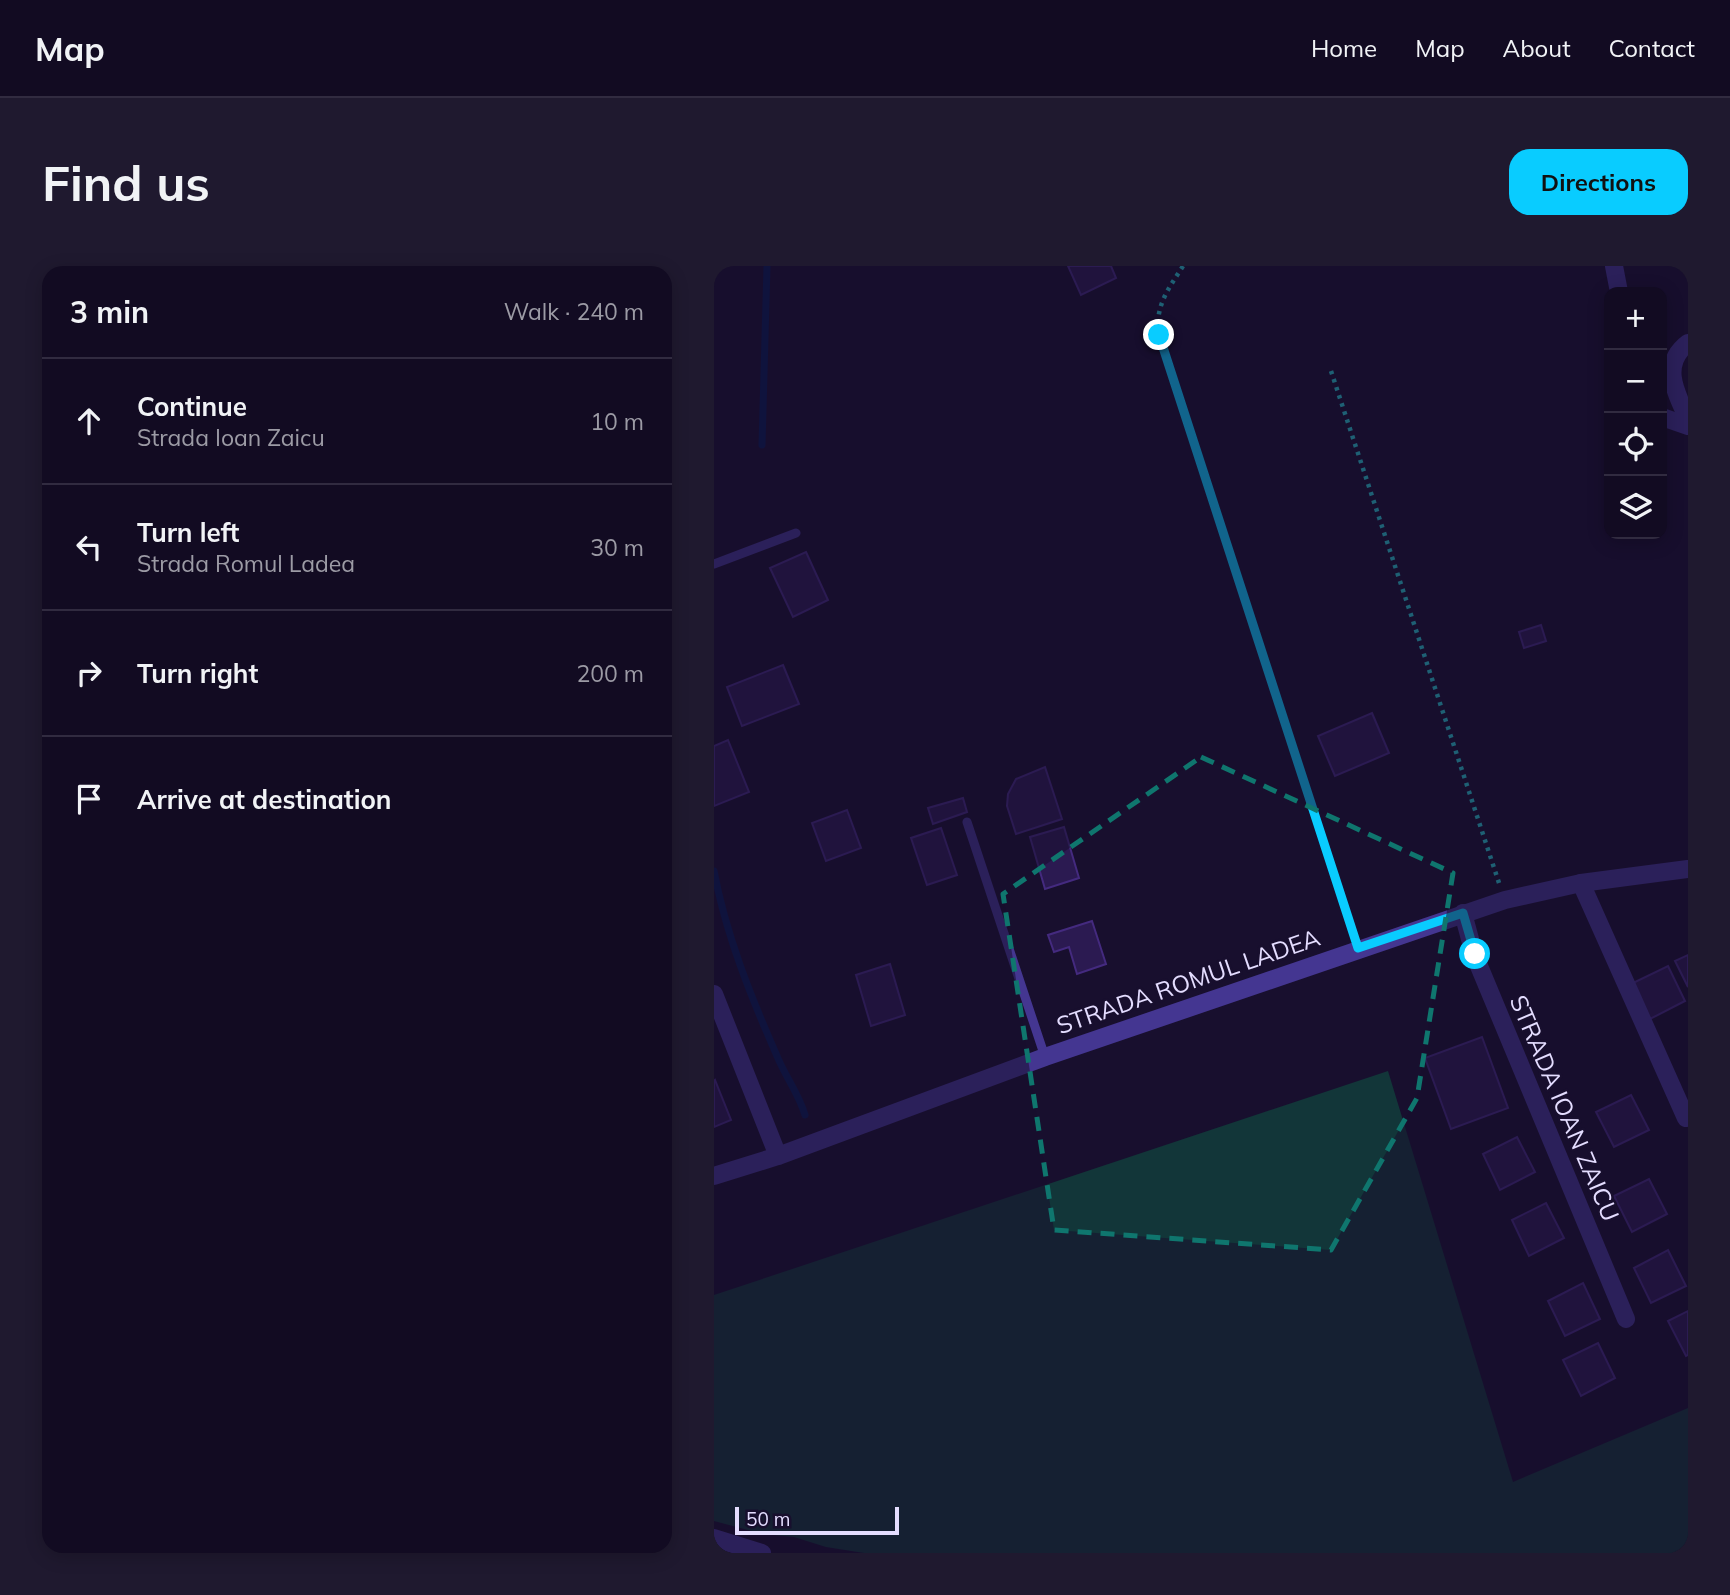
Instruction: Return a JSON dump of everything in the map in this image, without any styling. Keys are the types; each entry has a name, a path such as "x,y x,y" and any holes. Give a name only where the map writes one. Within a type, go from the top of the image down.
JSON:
{"street":[{"path":"1614,266 1618,287"},
{"path":"1688,343 1681,348 1671,368 1671,378 1688,419"},
{"path":"1667,419 1688,426"},
{"name":"STRADA ROMUL LADEA","path":"714,1176 778,1156 1045,1057 1504,900 1581,883 1688,869"},
{"path":"1581,883 1686,1118"},
{"name":"STRADA IOAN ZAICU","path":"1463,913 1475,954 1626,1319"},
{"path":"714,994 778,1156"},
{"path":"714,1538 762,1553"}],"lane":[{"path":"714,564 796,533"},
{"path":"967,822 1045,1057"}],"path":[{"path":"1183,266 1158,308 1156,321 1159,335 1358,948"},
{"path":"1332,371 1504,900"}],"highlighted area":[{"path":"1201,757 1453,873 1417,1098 1331,1250 1054,1230 1003,894"}],"green space":[{"path":"1388,1071 1513,1482 1688,1408 1688,1553 864,1553 826,1547 794,1537 763,1534 714,1521 714,1295"}],"building":[{"path":"1068,266 1111,266 1116,278 1081,295"},
{"path":"806,552 828,600 793,617 770,568"},
{"path":"1541,625 1546,641 1524,648 1519,632"},
{"path":"783,665 799,704 742,726 727,687"},
{"path":"1372,713 1389,753 1335,776 1318,736"},
{"path":"728,740 749,792 714,806 714,746"},
{"path":"1045,767 1062,819 1016,834 1007,806 1008,794 1016,779"},
{"path":"963,798 967,812 933,824 928,808"},
{"path":"847,810 861,848 826,861 812,823"},
{"path":"1064,827 1079,878 1045,889 1030,837"},
{"path":"941,828 957,875 927,885 911,838"},
{"path":"1092,921 1106,964 1077,974 1069,947 1054,952 1048,935"},
{"path":"1688,955 1688,987 1675,961"},
{"path":"890,964 905,1015 871,1026 856,975"},
{"path":"1668,966 1685,1001 1650,1019 1633,983"},
{"path":"1482,1037 1508,1108 1451,1129 1425,1058"},
{"path":"714,1081 731,1120 714,1127"},
{"path":"1631,1095 1649,1130 1614,1147 1596,1112"},
{"path":"1517,1137 1535,1172 1500,1190 1483,1154"},
{"path":"1649,1179 1667,1214 1632,1232 1614,1196"},
{"path":"1546,1203 1564,1238 1529,1256 1512,1220"},
{"path":"1668,1250 1686,1286 1651,1303 1634,1268"},
{"path":"1583,1283 1600,1319 1565,1336 1548,1301"},
{"path":"1688,1311 1688,1355 1686,1356 1668,1321"},
{"path":"1598,1343 1615,1378 1581,1396 1563,1360"}],"waterway":[{"path":"762,445 767,266"},
{"path":"714,871 725,919 749,988 805,1115"}],"route":[{"path":"1159,335 1358,948 1463,913 1475,954"}]}
